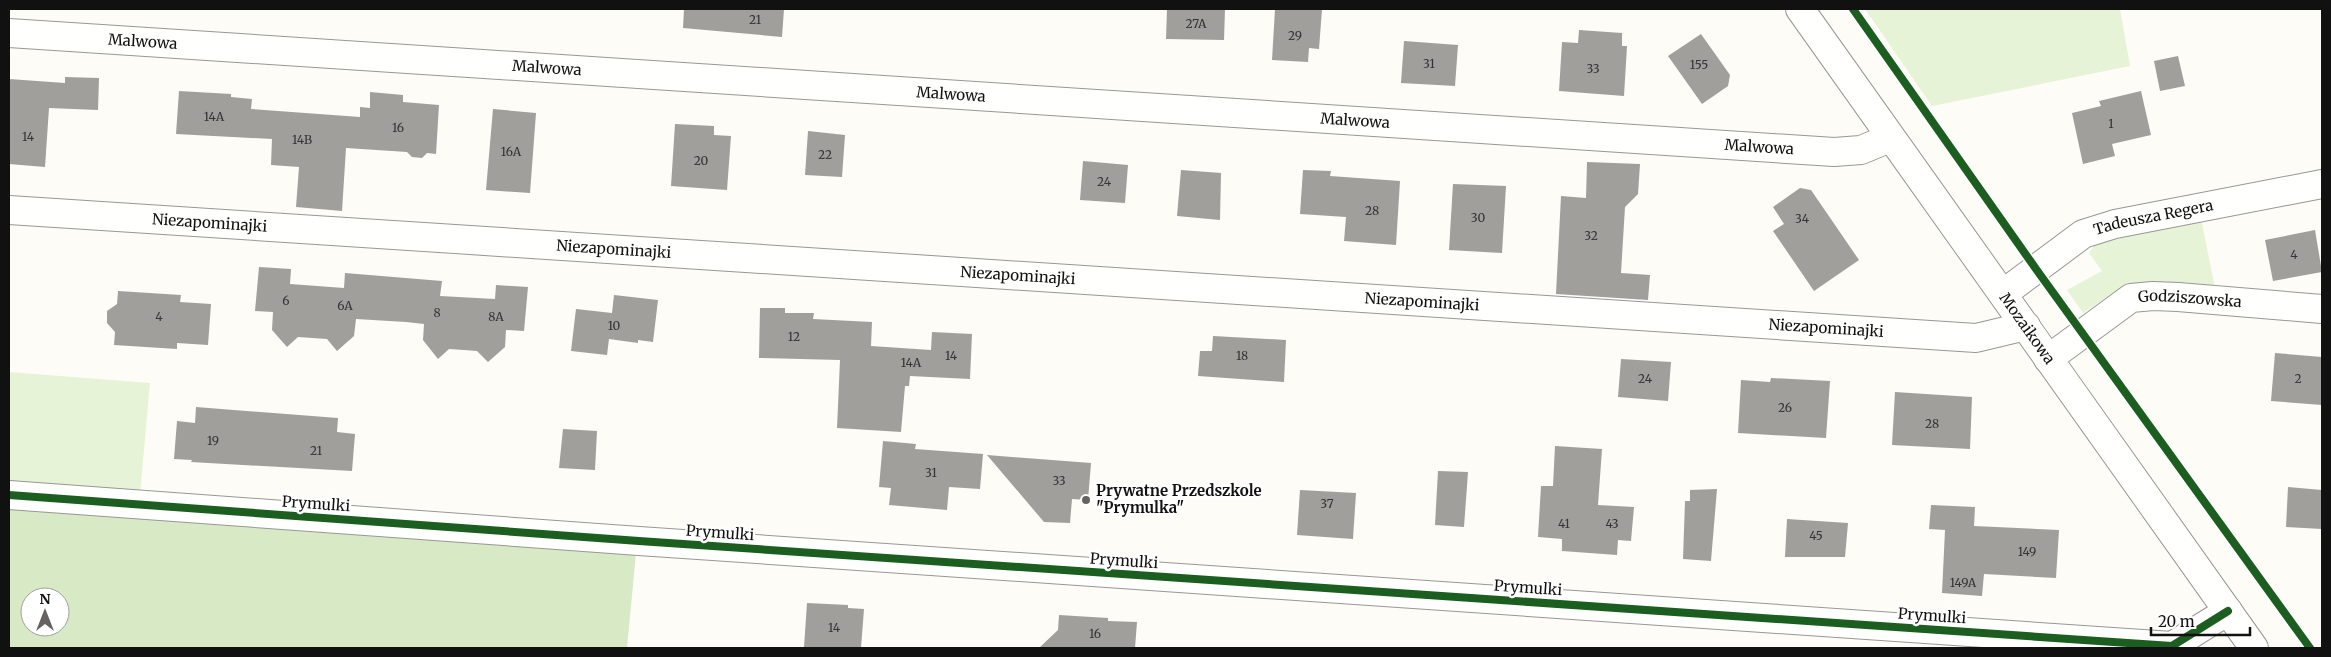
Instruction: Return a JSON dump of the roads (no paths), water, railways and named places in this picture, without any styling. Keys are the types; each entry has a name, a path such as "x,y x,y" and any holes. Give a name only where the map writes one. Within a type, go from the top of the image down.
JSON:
{"street":[{"name":"Mozaikowa","path":"1800,9 1890,138 2004,293 2254,648"},
{"name":"Malwowa","path":"9,33 1834,152 1861,150 1890,138"},
{"name":"Tadeusza Regera","path":"2004,293 2083,234 2115,224 2322,184"},
{"name":"Niezapominajki","path":"9,210 1976,338 2026,326"},
{"name":"Godziszowska","path":"2048,358 2131,298 2140,296 2178,297 2322,309"},
{"name":"Prymulki","path":"9,495 639,541 2172,646 2228,611"}],"place":[{"name":"Prywatne Przedszkole \"Prymulka\"","path":"1086,500"}]}
